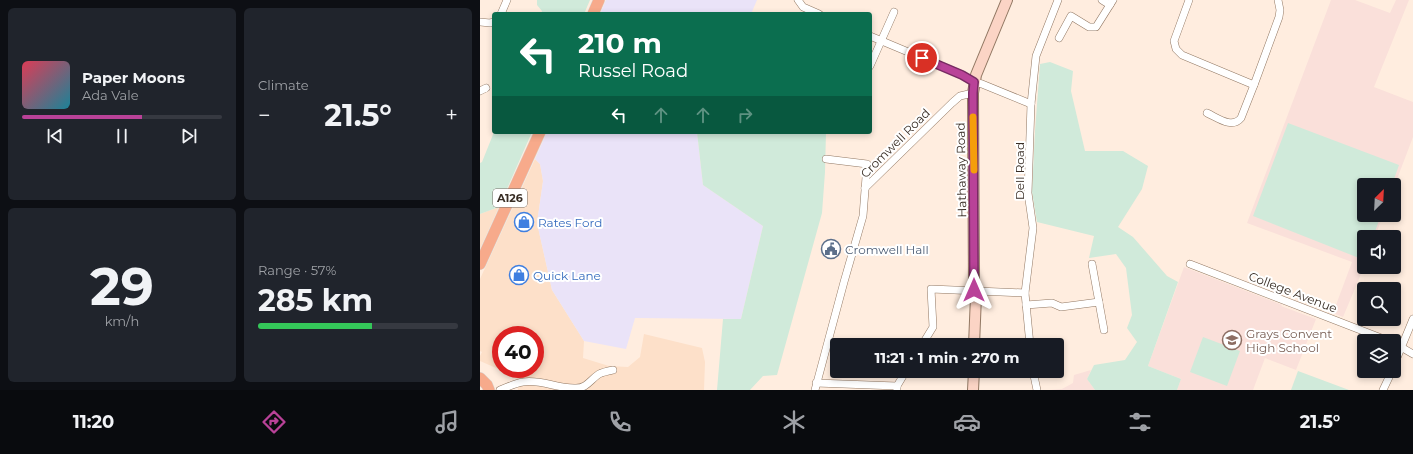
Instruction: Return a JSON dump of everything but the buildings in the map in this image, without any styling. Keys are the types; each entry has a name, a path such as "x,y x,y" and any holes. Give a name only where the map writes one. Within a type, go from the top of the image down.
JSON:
{"main road":[{"path":"594,12 599,0"},
{"name":"A126","path":"480,264 539,134"},
{"path":"480,378 487,385 489,390"}],"street":[{"path":"502,12 508,0"},
{"path":"798,0 803,7 814,12"},
{"name":"Hathaway Road","path":"974,338 976,296 974,290 974,82 1007,0"},
{"name":"Dell Road","path":"1029,338 1025,293 1033,228 1028,193 1031,104 1036,56 1058,0"},
{"path":"1059,38 1071,16 1089,27 1096,27 1112,2 1102,0"},
{"path":"1189,0 1174,41 1176,49 1182,55 1254,85"},
{"path":"1208,113 1230,124 1235,124 1241,118 1279,17 1280,10 1278,0"},
{"path":"872,61 894,12"},
{"path":"480,22 492,22"},
{"path":"872,37 962,75 974,82 1031,104"},
{"name":"Cromwell Road","path":"816,386 863,216 865,188 952,103 960,96 973,93"},
{"path":"826,160 867,164 865,188"},
{"path":"1092,264 1104,330"},
{"name":"College Avenue","path":"1190,264 1371,334"},
{"path":"926,338 933,326 930,289 1025,293"},
{"path":"1026,305 1052,303 1061,307 1099,302"},
{"path":"1413,320 1402,347 1413,354"},
{"path":"500,390 524,382 532,385 574,388 583,387 589,384 598,375 614,370"},
{"path":"816,386 897,388 902,378"},
{"path":"973,390 974,378"},
{"path":"1034,378 1037,390"},
{"path":"1383,390 1389,378"}],"shaded area":[{"path":"606,0 757,0 752,12 601,12"},
{"path":"1331,0 1355,0 1390,13 1396,0 1409,0 1374,87 1413,102 1413,137 1397,178 1357,178 1357,222 1380,222 1378,230 1357,230 1357,274 1361,274 1343,317 1333,313 1352,262 1247,223"},
{"path":"546,134 697,134 703,185 763,226 741,319 635,318 626,349 584,341 552,290 537,223 543,181 540,164 535,159"},
{"path":"535,159 540,164 543,181 537,223 552,290 584,341 583,358 609,366 628,367 640,357 644,334 702,348 705,362 704,390 518,390 517,378 544,378 544,326 492,326 492,366 480,361 482,352 480,351 480,279"},
{"path":"499,207 480,249 480,214"},
{"name":"Grays Convent High School","path":"1184,267 1316,319 1296,370 1265,358 1253,390 1177,390 1181,379 1148,366"},
{"path":"1091,370 1087,379 1095,390 1050,390 1062,389 1073,383 1074,375"}],"green space":[{"path":"537,0 590,0 585,12 542,12 537,5"},
{"path":"1050,62 1073,71 1071,91 1085,151 1123,151 1148,166 1142,189 1118,227 1133,237 1167,276 1178,282 1148,366 1181,379 1177,390 1095,390 1087,379 1094,365 1125,360 1137,342 1127,328 1132,315 1126,268 1116,254 1089,258 1094,236 1037,222 1032,192 1040,64"},
{"path":"1288,123 1399,165 1394,178 1357,178 1357,222 1378,222 1376,230 1357,230 1357,257 1253,216"},
{"path":"493,134 531,134 499,207 480,214 480,163 482,162"},
{"path":"697,134 826,134 822,213 777,375 763,376 750,390 717,390 723,319 741,319 763,226 703,185"},
{"path":"1203,337 1240,351 1227,386 1190,372"},
{"path":"1298,371 1349,390 1291,390"}],"slow traffic":[{"path":"973,117 974,170"}],"place":[{"name":"Rates Ford","path":"524,222"},
{"name":"Cromwell Hall","path":"831,249"},
{"name":"Quick Lane","path":"519,275"},
{"name":"Grays Convent High School","path":"1232,340"}],"route":[{"path":"922,58 962,75 974,82 974,290"}]}
